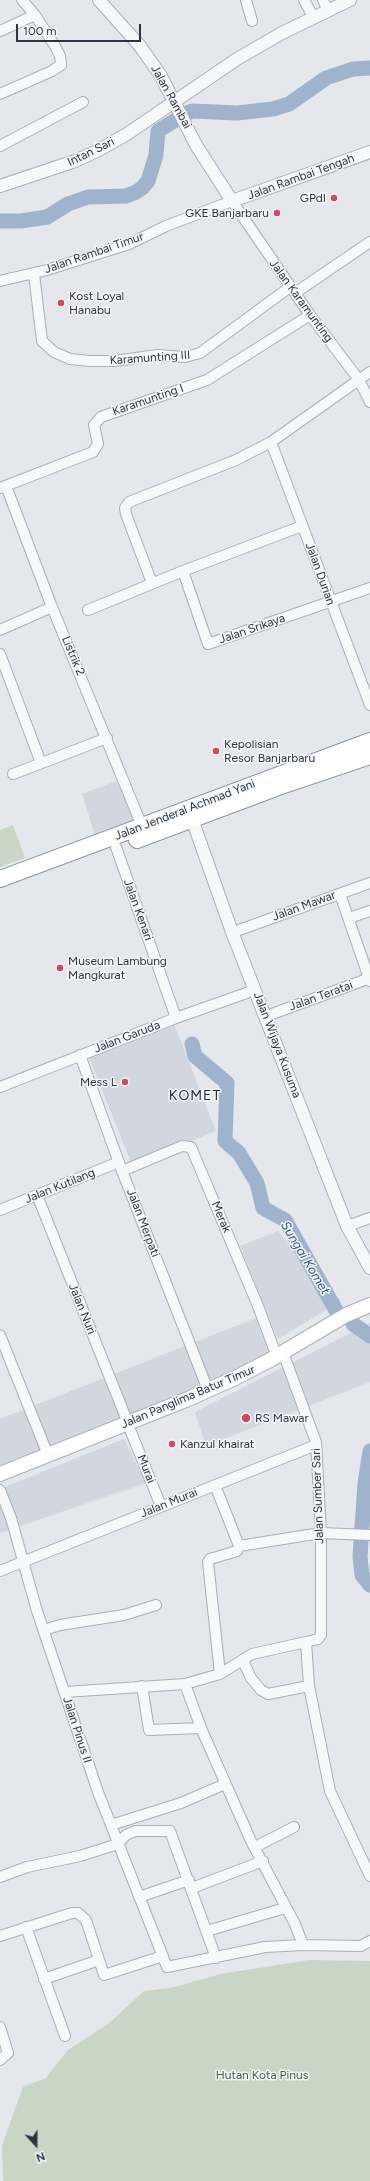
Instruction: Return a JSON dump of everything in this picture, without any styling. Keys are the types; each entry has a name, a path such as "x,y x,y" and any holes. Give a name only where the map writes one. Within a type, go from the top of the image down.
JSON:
{"highway":[{"name":"Jalan Jenderal Achmad Yani","path":"56,864 116,847 195,818 370,741"},
{"name":"Jalan Jenderal Achmad Yani","path":"2,884 56,864 142,826 279,781 370,756"}],"main road":[{"name":"Jalan Panglima Batur Timur","path":"129,1427 191,1407 241,1383 346,1315 370,1305"},
{"name":"Jalan Panglima Batur Timur","path":"0,1483 75,1449 129,1427 370,1314"},
{"name":"Jalan Panglima Batur Timur","path":"0,1474 48,1455 75,1449"}],"street":[{"path":"0,94 52,71 61,65 60,56 35,15 22,0"},
{"name":"Jalan Rambai","path":"100,0 140,46 161,76 196,145 232,201"},
{"path":"246,0 252,21"},
{"path":"304,0 314,18"},
{"name":"Intan Sari","path":"0,186 75,161 99,150 177,105 238,59 314,18 325,5 350,0"},
{"path":"0,31 35,15"},
{"path":"0,146 83,102"},
{"name":"Jalan Rambai Tengah","path":"232,201 370,152"},
{"name":"Jalan Rambai Timur","path":"0,282 34,274 129,244 166,226 232,201"},
{"name":"Jalan Karamunting","path":"232,201 310,316 359,380 370,402"},
{"name":"Karamunting III","path":"34,274 42,341 54,352 70,359 115,361 157,355 185,357 200,353 292,290 370,242"},
{"name":"Karamunting I","path":"3,487 93,452 98,444 94,425 101,417 207,380 310,316"},
{"path":"152,583 126,514 125,508 129,502 236,460 271,442 370,372"},
{"name":"Jalan Durian","path":"271,442 370,705"},
{"name":"Listrik 2","path":"3,487 142,826"},
{"path":"88,610 152,583 302,526"},
{"name":"Jalan Srikaya","path":"183,571 208,644 370,588"},
{"path":"0,630 52,607"},
{"path":"0,654 40,763"},
{"path":"13,774 107,738"},
{"name":"Jalan Wijaya Kusuma","path":"195,818 256,990 353,1224 365,1247 370,1252"},
{"name":"Jalan Kenari","path":"116,847 176,1018"},
{"name":"Jalan Wijaya Kusuma","path":"215,875 239,930 272,1014 347,1226 370,1268"},
{"name":"Jalan Mawar","path":"239,930 370,883"},
{"path":"340,894 370,979"},
{"path":"348,918 370,911"},
{"name":"Jalan Teratai","path":"272,1014 370,979"},
{"name":"Jalan Garuda","path":"0,1087 176,1018 256,990"},
{"name":"Jalan Merpati","path":"80,1055 121,1166 208,1390"},
{"name":"Merak","path":"121,1166 182,1146 191,1147 281,1357"},
{"name":"Jalan Kutilang","path":"0,1210 37,1194 121,1166"},
{"name":"Jalan Nuri","path":"37,1194 129,1427"},
{"path":"353,1224 370,1218"},
{"path":"0,1335 48,1455"},
{"name":"Jalan Sumber Sari","path":"281,1357 316,1437 322,1632 318,1638 306,1642"},
{"name":"Murai","path":"129,1427 161,1506"},
{"name":"Jalan Murai","path":"0,1571 161,1506 316,1446"},
{"path":"216,1485 240,1546"},
{"name":"Jalan Pinus II","path":"0,1490 11,1518 44,1630 98,1792 167,1966 216,1958"},
{"path":"220,1674 208,1561 210,1559 237,1551 240,1546 320,1533 370,1535"},
{"path":"44,1630 60,1625 124,1615 156,1605"},
{"path":"65,1692 185,1684 220,1674 252,1654 306,1642 309,1686 330,1791 370,1876"},
{"path":"243,1661 251,1678 264,1692 268,1694 309,1686"},
{"path":"185,1684 201,1728 225,1784 303,1944"},
{"path":"142,1686 149,1730 201,1728"},
{"path":"111,1826 181,1803 225,1784"},
{"path":"255,1847 294,1827"},
{"path":"0,1877 27,1867 80,1856 118,1844 126,1835 135,1831 170,1831 216,1958 265,1947 303,1944 361,1946 370,1941"},
{"path":"139,1897 190,1884 263,1861"},
{"path":"207,1931 285,1908"},
{"path":"1,1932 26,1928 72,1913 78,1913 86,1920 104,1975 163,1956"},
{"path":"26,1928 65,2036"},
{"path":"44,1978 99,1960"},
{"path":"0,2027 8,2053 0,2060"}],"shaded area":[{"path":"122,779 136,821 95,835 82,794"},
{"path":"174,1024 216,1131 132,1165 89,1057"},
{"path":"278,1231 341,1301 278,1339 240,1246"},
{"path":"256,1318 271,1358 0,1474 0,1419"},
{"path":"370,1323 370,1382 206,1446 195,1412"},
{"path":"124,1439 146,1483 0,1533 0,1489"}],"green space":[{"path":"13,825 25,858 0,867 0,830"},
{"name":"Hutan Kota Pinus","path":"309,1960 370,1961 370,2181 3,2181 2,2145 23,2087 46,2078 68,2050 108,2024 144,1991 171,1988 221,1974"}],"waterway":[{"path":"0,221 21,221 47,217 68,204 88,197 126,196 136,192 148,181 156,155 158,131 192,111 237,113 273,109 289,104 326,78 353,69 370,68"},
{"name":"Sungai Komet","path":"192,1044 195,1056 227,1083 225,1141 239,1153 257,1183 263,1208 285,1220 338,1314"},
{"name":"Sungai Komet","path":"353,1324 370,1336"},
{"name":"Sungai Komet","path":"370,1451 365,1483 360,1557 362,1575 370,1585"}],"place":[{"name":"GPdI","path":"334,198"},
{"name":"GKE Banjarbaru","path":"277,213"},
{"name":"Kost Loyal Hanabu","path":"61,303"},
{"name":"Kepolisian Resor Banjarbaru","path":"216,751"},
{"name":"Museum Lambung Mangkurat","path":"60,968"},
{"name":"Mess L","path":"125,1082"},
{"name":"RS Mawar","path":"246,1418"},
{"name":"Kanzul khairat","path":"172,1444"}],"district":[{"name":"KOMET","path":"195,1096"}]}
